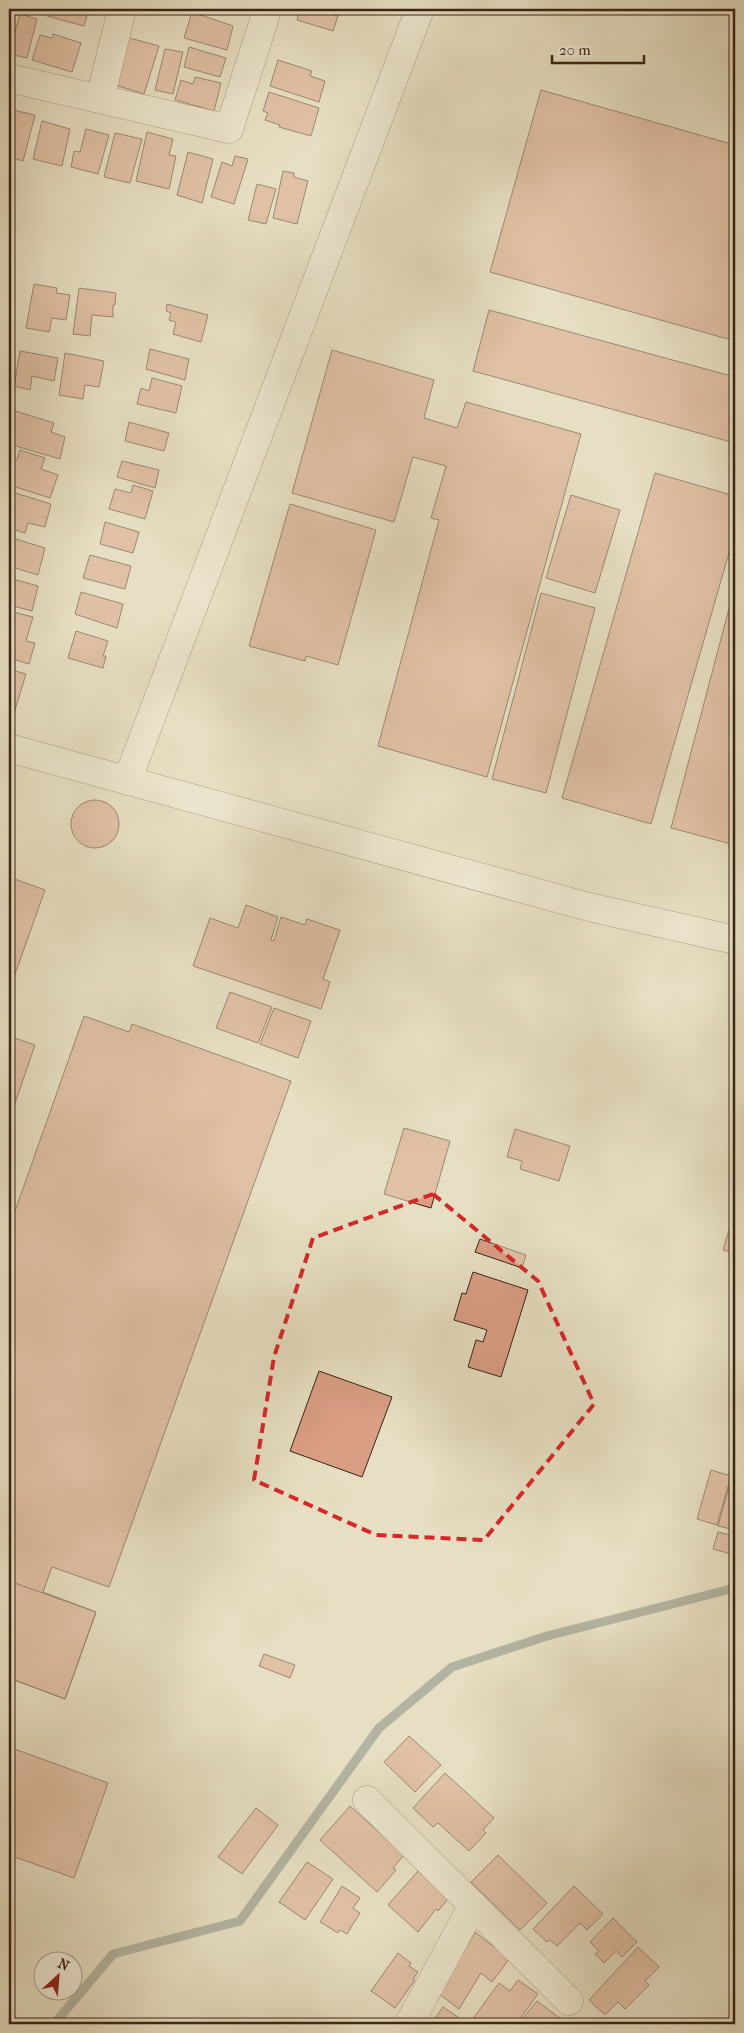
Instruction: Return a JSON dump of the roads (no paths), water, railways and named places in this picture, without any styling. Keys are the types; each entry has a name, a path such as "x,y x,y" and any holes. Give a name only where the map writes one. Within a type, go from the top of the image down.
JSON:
{"street":[{"path":"100,99 122,9"},
{"path":"127,781 420,9"},
{"path":"9,78 229,129 265,16"},
{"path":"9,748 589,907 735,940"},
{"path":"367,1800 569,2001"},
{"path":"409,2024 473,1906"}],"waterway":[{"path":"54,2024 113,1954 240,1921 379,1728 452,1667 547,1636 735,1588"}]}
